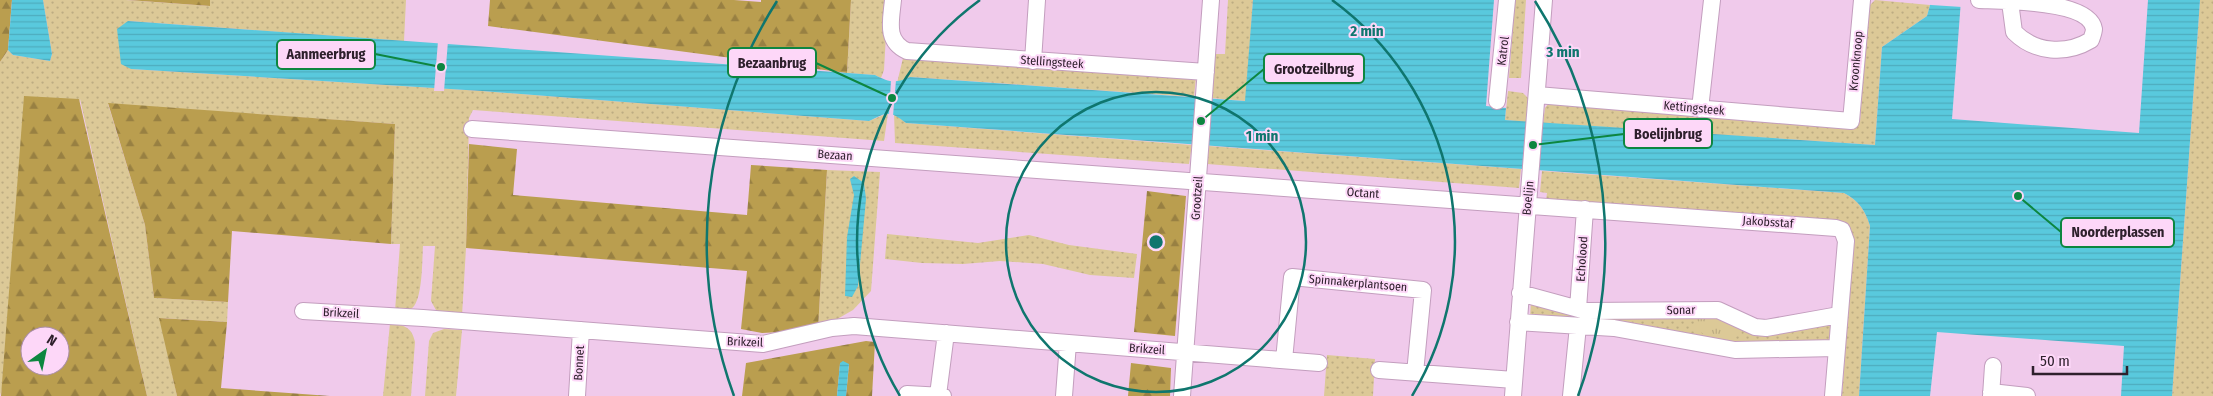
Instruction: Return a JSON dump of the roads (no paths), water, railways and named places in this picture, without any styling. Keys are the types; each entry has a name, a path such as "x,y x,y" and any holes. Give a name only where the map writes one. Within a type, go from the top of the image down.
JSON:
{"street":[{"name":"Stellingsteek","path":"893,0 890,34 899,48 907,52 1033,61 1206,79"},
{"path":"1033,61 1037,0"},
{"name":"Grootzeil","path":"1182,396 1211,0"},
{"name":"Katrol","path":"1497,101 1507,0"},
{"name":"Boelijn","path":"1514,388 1544,0"},
{"path":"1700,109 1712,0"},
{"name":"Kroonknoop","path":"1851,121 1862,0"},
{"path":"1979,0 2010,2 2062,6 2080,12 2089,19 2094,29 2091,40 2068,50 2049,50 2031,45 2014,32 2010,2"},
{"name":"Kettingsteek","path":"1536,102 1700,109 1851,121"},
{"name":"Bezaan","path":"472,129 1198,181"},
{"name":"Octant","path":"1198,181 1527,205"},
{"name":"Jakobsstaf","path":"1527,205 1828,226 1842,230 1846,241 1833,396"},
{"name":"Echolood","path":"1571,396 1585,209"},
{"name":"Spinnakerplantsoen","path":"1284,360 1292,277 1357,282 1423,290 1414,373"},
{"name":"Sonar","path":"1520,293 1578,317 1614,328 1735,350 1836,348"},
{"name":"Sonar","path":"1518,322 1578,317 1605,312 1718,310 1755,327 1766,328 1839,315"},
{"name":"Brikzeil","path":"303,311 424,318 763,344 832,328 854,326 1185,352"},
{"name":"Bonnet","path":"577,396 581,330"},
{"path":"938,395 946,333"},
{"path":"1064,396 1068,343"},
{"path":"1185,352 1319,363"},
{"path":"1993,366 1991,394 2027,396"},
{"path":"1379,370 1414,373 1514,388"},
{"path":"907,394 943,396"}],"water":[{"path":"12,0 43,0 52,54 50,61 13,55 8,50"},
{"path":"1253,0 1494,0 1486,106 1506,108 1505,120 1875,145 1882,47 1927,16 1930,5 1961,0 1952,119 2139,133 2148,0 2200,0 2172,396 2121,396 2124,346 1937,332 1930,396 1859,396 1870,226 1861,207 1854,199 1844,193 906,123 892,114 885,114 869,121 482,91 131,69 121,64 117,29 128,21 875,75 892,81 900,81 910,77 1245,101"},
{"path":"854,176 864,183 866,199 858,286 852,297 845,296 847,237 854,195 850,179"},
{"path":"843,361 849,364 846,396 837,396 840,363"}],"place":[{"name":"Aanmeerbrug","path":"441,67"},
{"name":"Bezaanbrug","path":"892,98"},
{"name":"Grootzeilbrug","path":"1201,121"},
{"name":"Boelijnbrug","path":"1533,145"},
{"name":"Noorderplassen","path":"2018,196"}]}
